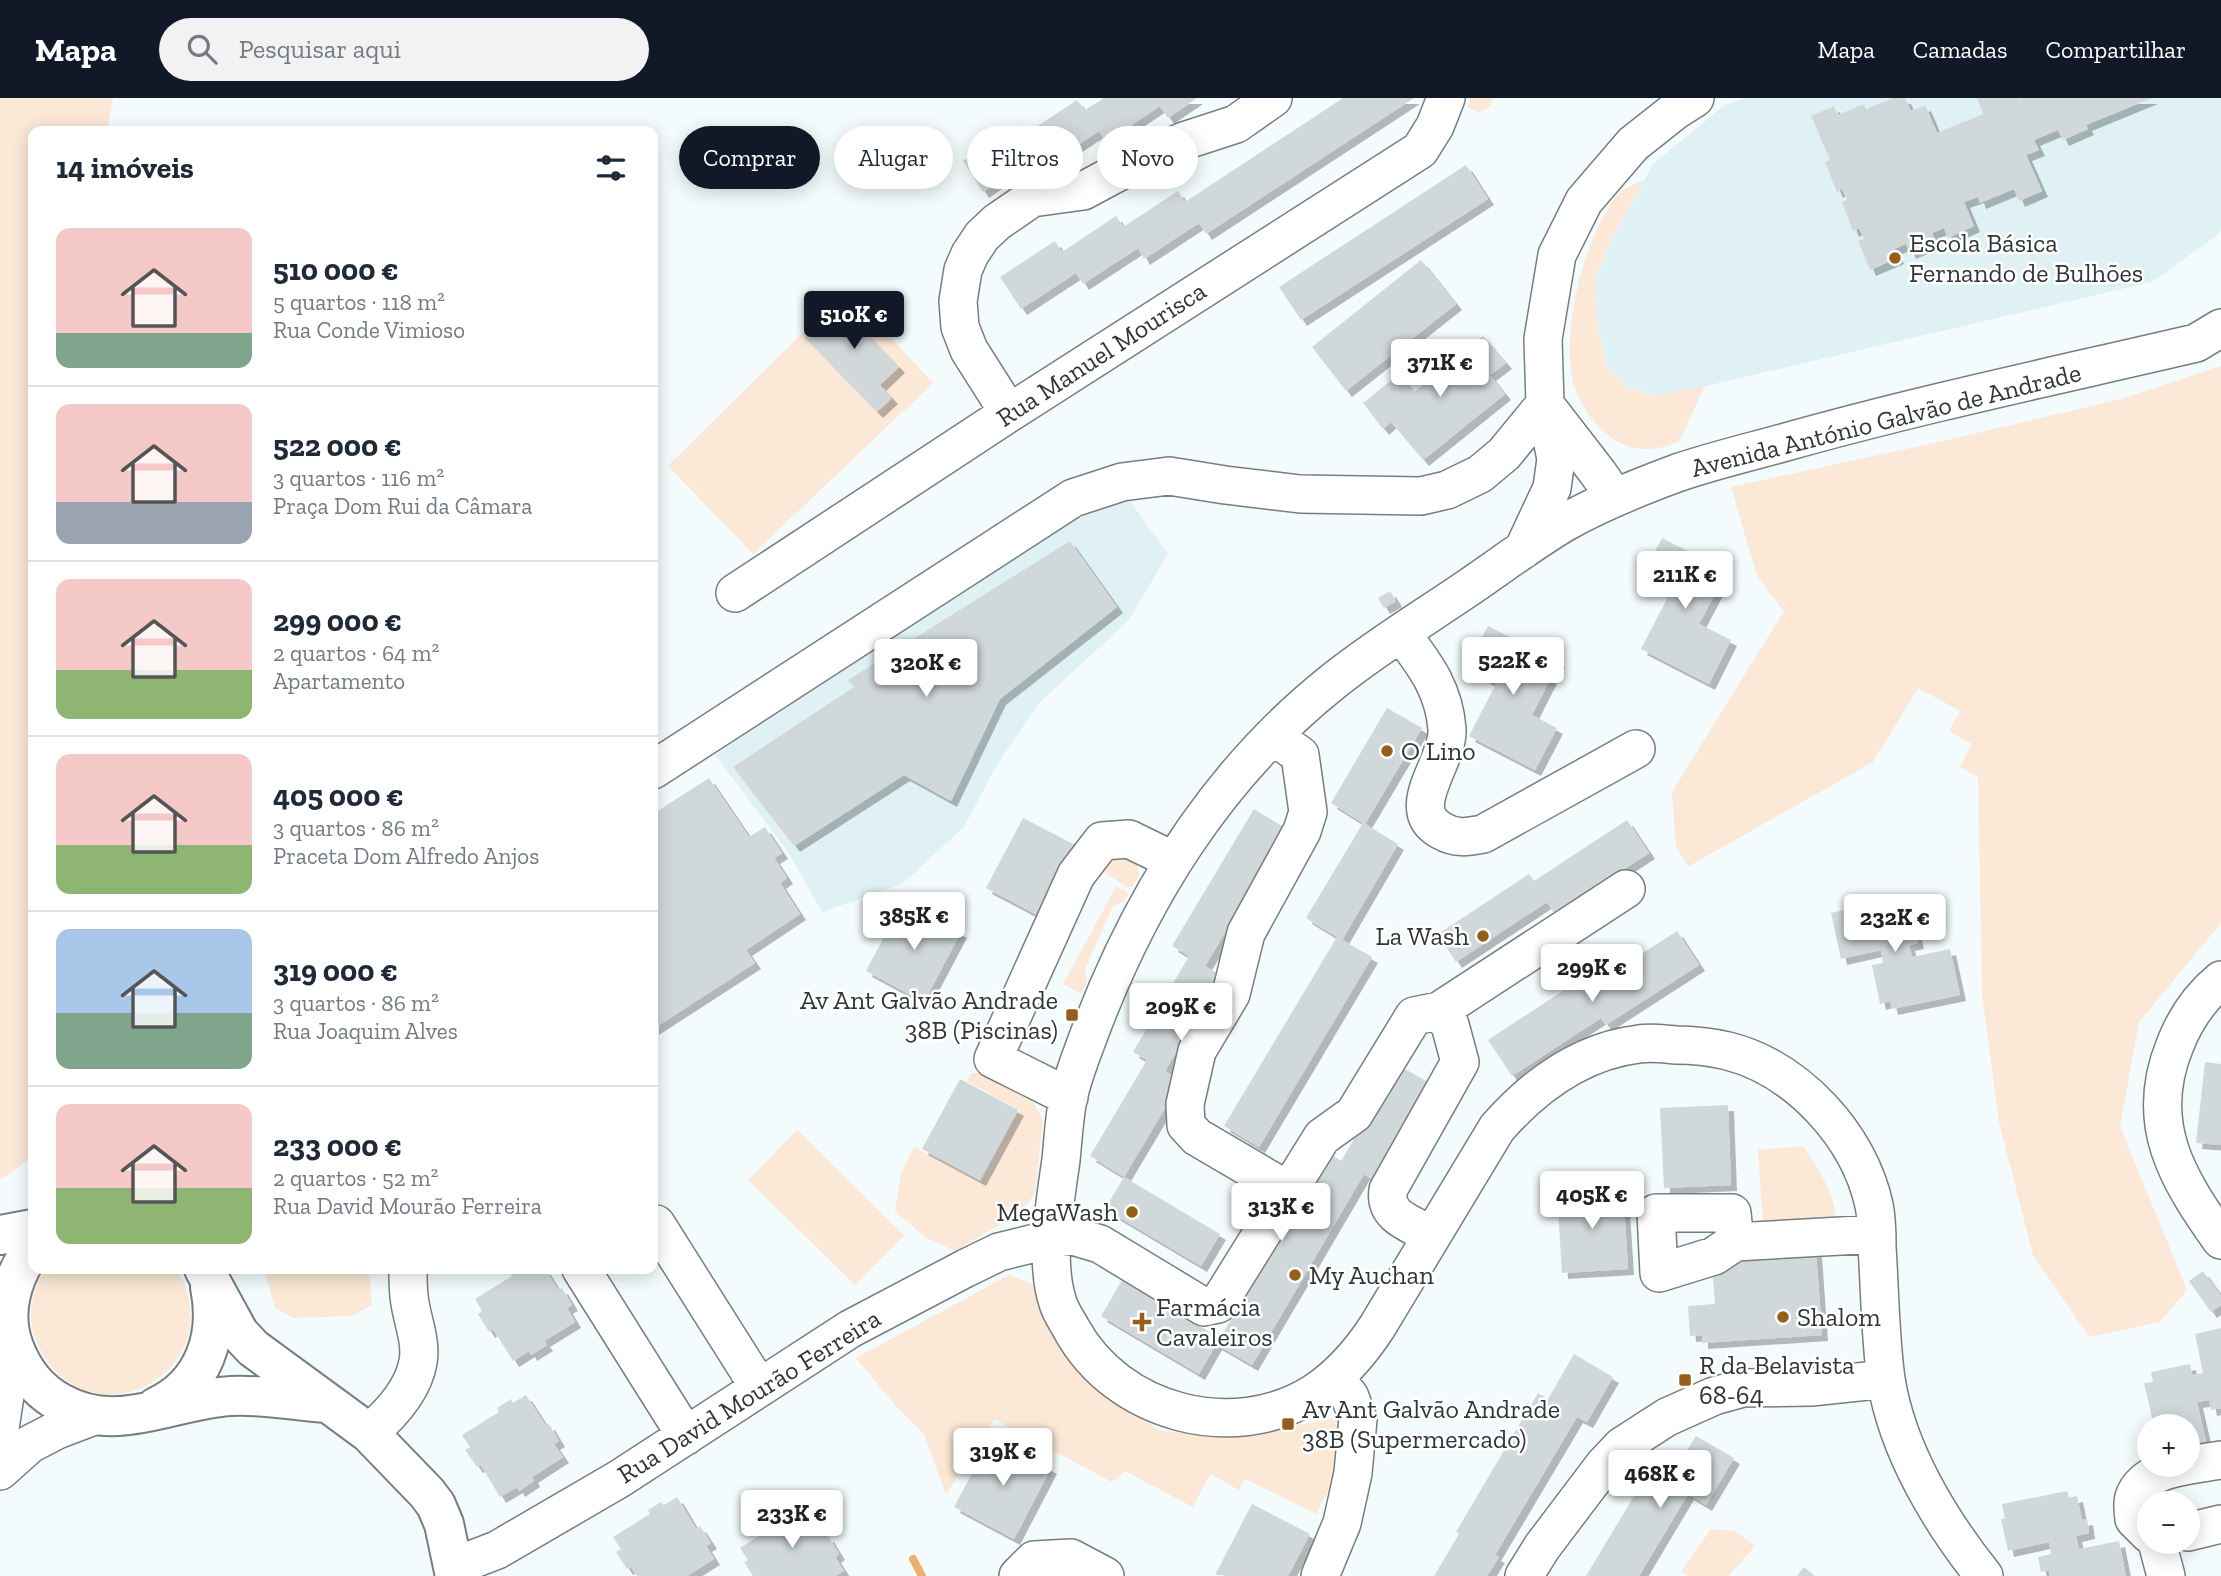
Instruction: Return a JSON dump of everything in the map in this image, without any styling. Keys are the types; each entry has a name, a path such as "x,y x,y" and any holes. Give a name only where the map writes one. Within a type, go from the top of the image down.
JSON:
{"main road":[{"path":"0,1235 28,1230"},
{"path":"28,1255 13,1284 8,1308 8,1332 22,1366 35,1384 52,1399 73,1410 94,1416 117,1418 229,1396 265,1396 326,1403"},
{"path":"138,1414 160,1405 180,1392 196,1374 207,1353 214,1331 214,1307 205,1274"},
{"path":"206,1274 239,1333 253,1348 369,1433 427,1493 436,1505 444,1524 454,1572"}],"street":[{"path":"1009,413 968,350 960,327 958,301 963,270 982,236 1032,198 1083,191 1184,141 1236,124 1273,98"},
{"name":"Rua Manuel Mourisca","path":"735,593 1009,413 1420,150 1435,126 1446,98"},
{"path":"1522,551 1552,488 1556,459 1545,404 1544,340 1557,255 1584,201 1633,144 1695,98"},
{"name":"Avenida António Galvão de Andrade","path":"1984,1576 1966,1554 1921,1482 1896,1419 1886,1379 1874,1206 1863,1169 1826,1114 1798,1087 1767,1067 1730,1051 1692,1045 1641,1043 1613,1049 1571,1065 1521,1100 1497,1128 1362,1349 1335,1378 1309,1396 1277,1410 1244,1417 1204,1418 1169,1410 1135,1394 1105,1373 1082,1347 1058,1305 1051,1239 1069,1097 1082,1054 1111,980 1138,922 1172,860 1229,783 1273,736 1335,680 1522,551 1564,523 1602,504 1680,472 1832,429 2196,343 2221,328"},
{"path":"1545,404 1598,473 1602,504"},
{"path":"658,767 1073,498 1122,482 1169,476 1300,494 1420,496 1447,490 1480,474 1504,454 1545,404"},
{"path":"1556,459 1602,504"},
{"path":"1401,633 1437,685 1447,730 1444,751 1423,804 1426,818 1435,827 1450,835 1464,838 1483,834 1636,749"},
{"path":"1273,736 1300,755 1308,812 1303,831 1246,933 1231,994 1197,1051 1185,1104 1186,1125 1197,1137 1289,1191"},
{"path":"1069,1097 993,1059 1076,875 1102,841 1129,839 1172,860"},
{"name":"Rua David Mourão Ferreira","path":"454,1572 619,1479 850,1329 999,1252 1073,1236 1100,1244 1204,1307 1218,1304 1322,1137 1354,1114 1414,1016 1439,1012 1626,889"},
{"path":"2221,980 2204,994 2183,1026 2167,1064 2162,1098 2165,1135 2175,1164 2190,1196 2221,1240"},
{"path":"1431,1235 1391,1213 1386,1201 1388,1190 1460,1062 1450,1025 1439,1012"},
{"path":"658,1227 759,1387"},
{"path":"1735,1242 1877,1234"},
{"path":"369,1433 389,1416 404,1395 419,1360 408,1274"},
{"path":"583,1274 685,1436"},
{"path":"0,1427 8,1332"},
{"path":"1320,1576 1342,1523 1353,1473 1358,1419 1350,1397 1335,1378"},
{"path":"1524,1576 1542,1547 1604,1465 1622,1446 1667,1417 1714,1396 1743,1388 1811,1387 1886,1379"},
{"path":"0,1471 30,1444 94,1416"},
{"path":"2137,1491 2142,1482 2164,1472 2221,1460"},
{"path":"2137,1491 2133,1499 2134,1519 2137,1522"},
{"path":"2200,1529 2221,1524"},
{"path":"2160,1554 2166,1576"},
{"path":"1017,1576 1034,1560 1071,1558 1105,1576"}],"shaded area":[{"path":"0,98 113,98 108,126 28,126 28,1160 0,1180"},
{"path":"1470,98 1493,98 1491,105 1479,113 1468,107"},
{"name":"Escola Básica Fernando de Bulhões","path":"1747,98 2221,98 2221,229 2215,237 2152,282 1676,393 1654,396 1625,386 1607,366 1597,326 1595,278 1613,236 1653,164 1726,104"},
{"path":"1644,180 1613,236 1595,278 1597,326 1607,366 1625,386 1654,396 1705,386 1679,442 1650,449 1631,447 1613,439 1587,412 1575,389 1570,344 1577,289 1594,236 1605,213 1620,193"},
{"path":"846,290 933,383 753,554 668,466"},
{"path":"2221,366 2221,923 2139,1022 2120,1126 2187,1290 2160,1322 2089,1337 2033,1255 1999,1122 1982,994 1978,777 1960,767 1972,744 1949,731 1960,711 1918,688 1873,762 1689,866 1676,848 1672,792 1784,611 1757,576 1731,487 2121,399"},
{"path":"1123,491 1168,554 1128,621 1038,704 995,768 964,827 902,884 822,912 788,852 715,755 1046,527"},
{"path":"1108,856 1135,858 1139,874 1131,887 1101,869"},
{"path":"1116,887 1126,891 1128,895 1124,902 1113,906 1085,969 1087,981 1081,994 1063,984"},
{"path":"971,1073 981,1073 1034,1103 1043,1121 1035,1193 1020,1213 955,1251 925,1237 895,1211 901,1174 914,1147 981,1182 1019,1110 967,1081"},
{"path":"797,1130 904,1235 855,1285 748,1180"},
{"path":"1803,1146 1829,1190 1836,1219 1763,1225 1758,1150"},
{"path":"43,1274 179,1274 190,1307 187,1340 171,1367 146,1386 117,1394 86,1391 58,1373 36,1340 31,1313 34,1294"},
{"path":"265,1274 369,1274 372,1305 352,1316 293,1318 275,1308"},
{"path":"1009,1275 1035,1285 1053,1328 1113,1403 1162,1431 1213,1435 1265,1432 1338,1417 1349,1436 1341,1467 1316,1514 1245,1479 1239,1490 1210,1474 1193,1507 1125,1471 1112,1482 994,1419 946,1495 924,1434 895,1405 856,1358"},
{"path":"1711,1529 1735,1531 1755,1546 1729,1576 1689,1576 1681,1572"}],"building":[{"path":"1104,98 1197,98 1168,118 1160,106 1130,126 1097,126 1097,132 1083,142 1083,126 1038,126 1077,100 1085,110"},
{"path":"1343,98 1414,98 1206,234 1199,223 1144,259 1138,248 1083,284 1076,273 1021,309 1000,277 1055,241 1062,252 1116,216 1123,227 1178,191 1185,202"},
{"path":"1893,98 1905,98 1911,111 1925,105 1937,133 1983,114 1977,98 2152,98 2086,125 2088,129 2063,140 2058,130 2034,140 2039,150 2026,155 2042,191 2019,201 2014,189 1980,203 1978,197 1964,202 1974,226 1948,238 1944,228 1932,233 1936,242 1910,253 1906,244 1894,249 1898,258 1870,270 1858,241 1864,239 1859,228 1853,231 1842,202 1847,200 1842,189 1837,192 1825,162 1830,160 1811,116 1834,106 1838,115 1864,104 1866,109"},
{"path":"1466,165 1488,199 1301,320 1279,287"},
{"path":"1421,260 1456,304 1346,391 1312,347"},
{"path":"850,293 869,313 858,324 899,367 880,385 892,398 877,412 804,337"},
{"path":"1483,336 1506,363 1490,375 1505,394 1423,460 1391,422 1383,429 1363,403 1399,374 1414,392"},
{"path":"1662,538 1727,571 1699,624 1731,640 1709,684 1641,649 1669,595 1640,580"},
{"path":"1070,541 1117,607 1000,699 951,801 904,775 794,846 733,767 854,687 848,680"},
{"path":"1390,591 1396,601 1384,608 1378,598"},
{"path":"1488,626 1559,662 1532,715 1557,728 1535,770 1469,736 1496,684 1466,668"},
{"path":"1387,708 1422,728 1365,824 1398,844 1342,940 1372,957 1259,1147 1224,1126 1337,937 1306,918 1363,823 1331,803"},
{"path":"709,778 749,837 765,827 782,853 774,858 787,878 780,883 800,914 746,950 755,963 658,1026 658,811"},
{"path":"1254,809 1287,829 1205,966 1222,976 1165,1071 1181,1081 1124,1177 1090,1156 1147,1060 1133,1052 1189,956 1172,946"},
{"path":"1023,818 1081,848 1043,918 986,888"},
{"path":"1627,820 1649,853 1555,914 1547,902 1456,962 1438,934 1529,874 1534,881"},
{"path":"1900,898 1901,906 1909,904 1918,943 1909,945 1912,957 1950,949 1960,995 1892,1009 1890,1001 1880,1004 1872,965 1883,963 1881,950 1841,959 1831,913"},
{"path":"903,901 961,932 924,1002 866,971"},
{"path":"1677,931 1699,965 1606,1025 1601,1018 1512,1076 1488,1040 1578,981 1584,991"},
{"path":"2205,1062 2221,1064 2221,1145 2196,1143"},
{"path":"1398,1065 1433,1085 1376,1182 1364,1174 1252,1365 1216,1344 1199,1374 1101,1316 1122,1280 1220,1338 1329,1153 1341,1161"},
{"path":"960,1079 1018,1110 980,1180 922,1149"},
{"path":"1728,1105 1731,1185 1664,1188 1660,1108"},
{"path":"1124,1177 1220,1234 1201,1266 1105,1209"},
{"path":"1623,1190 1628,1269 1562,1273 1557,1193"},
{"path":"1816,1251 1822,1335 1702,1343 1702,1335 1690,1336 1688,1306 1715,1304 1712,1265 1737,1263 1737,1257"},
{"path":"2203,1271 2221,1296 2221,1305 2211,1312 2189,1281"},
{"path":"511,1274 548,1274 558,1290 562,1288 572,1305 567,1308 575,1322 544,1341 547,1345 531,1355 529,1351 513,1361 493,1329 489,1332 478,1314 482,1311 475,1299 512,1276"},
{"path":"2221,1328 2221,1408 2211,1410 2209,1400 2197,1402 2200,1414 2151,1414 2144,1383 2153,1382 2151,1372 2190,1364 2192,1375 2203,1373 2195,1334"},
{"path":"1574,1354 1613,1377 1587,1422 1577,1417 1495,1555 1499,1557 1487,1576 1434,1576 1459,1534 1456,1532 1538,1393 1548,1399"},
{"path":"526,1395 546,1426 549,1424 559,1441 554,1444 563,1457 532,1477 534,1481 519,1491 517,1487 500,1497 481,1465 477,1467 465,1450 470,1447 462,1435 499,1412 497,1408 511,1399 513,1403"},
{"path":"2200,1415 2206,1442 2200,1443"},
{"path":"992,1436 1051,1468 1014,1539 954,1507"},
{"path":"1696,1436 1734,1458 1706,1505 1688,1494 1639,1576 1586,1576 1649,1471 1668,1482"},
{"path":"2067,1491 2069,1498 2077,1496 2082,1520 2087,1519 2089,1533 2076,1536 2079,1549 2119,1541 2126,1576 2050,1576 2049,1570 2041,1572 2038,1557 2051,1554 2049,1542 2008,1551 2001,1519 2005,1519 2002,1504"},
{"path":"677,1497 696,1529 700,1526 711,1543 706,1546 714,1559 687,1576 637,1576 631,1567 627,1569 616,1552 621,1549 613,1537 650,1514 648,1510"},
{"path":"1252,1504 1310,1534 1288,1576 1215,1575"},
{"path":"805,1508 824,1538 828,1536 839,1554 835,1557 844,1571 835,1576 753,1576 744,1562 748,1560 740,1548 773,1527 770,1523 790,1511 793,1516"},
{"path":"1804,1567 1815,1576 1797,1576"}],"waterway":[{"path":"913,1559 922,1576"}],"place":[{"name":"Escola Básica Fernando de Bulhões","path":"1895,258"},
{"name":"O Lino","path":"1387,751"},
{"name":"La Wash","path":"1483,936"},
{"name":"Av Ant Galvão Andrade 38B (Piscinas)","path":"1072,1015"},
{"name":"MegaWash","path":"1132,1212"},
{"name":"My Auchan","path":"1295,1275"},
{"name":"Shalom","path":"1783,1317"},
{"name":"Farmácia Cavaleiros","path":"1142,1322"},
{"name":"R da Belavista 68-64","path":"1685,1380"},
{"name":"Av Ant Galvão Andrade 38B (Supermercado)","path":"1288,1424"}]}
